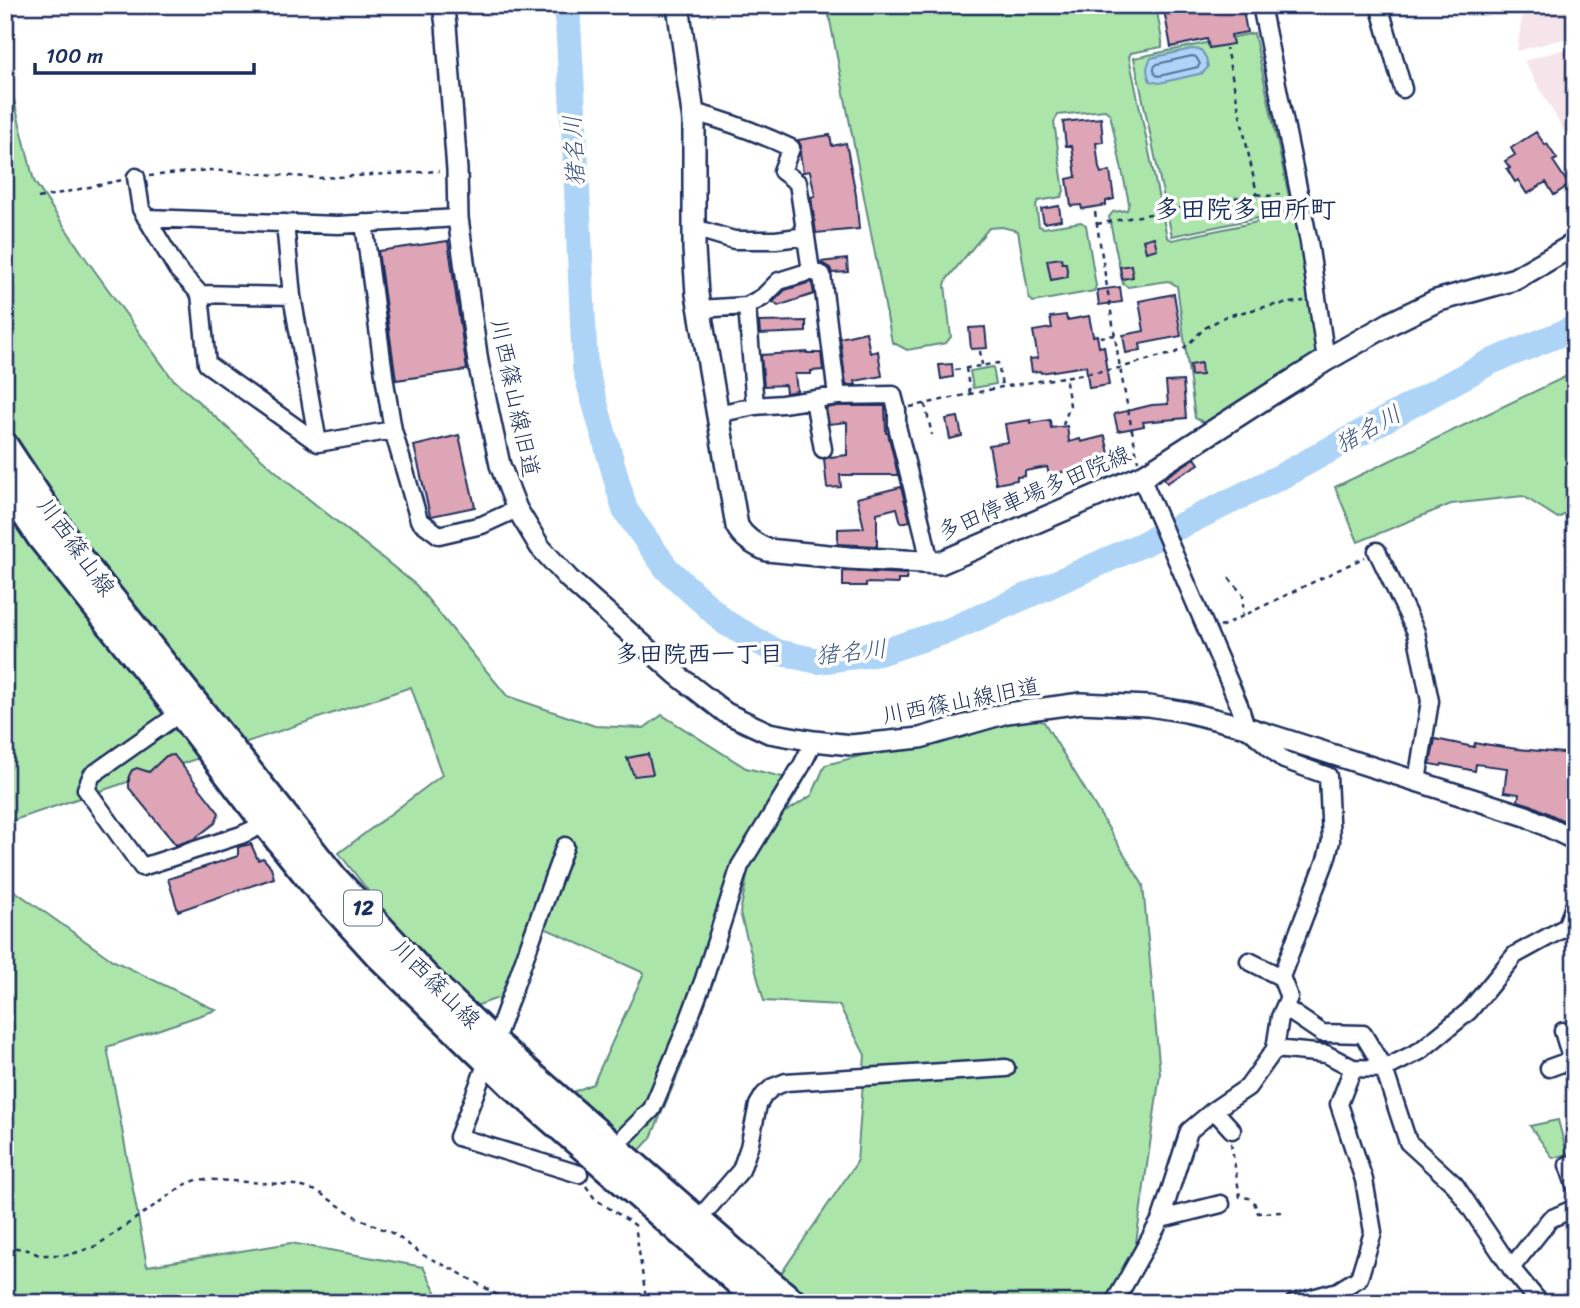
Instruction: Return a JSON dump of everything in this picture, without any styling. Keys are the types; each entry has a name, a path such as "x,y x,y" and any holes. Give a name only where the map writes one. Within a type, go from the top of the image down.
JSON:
{"main road":[{"name":"多田停車場多田院線","path":"678,5 693,112 695,261 699,309 737,526 740,532 766,550 940,563 1144,485 1326,360 1391,323 1436,301 1516,279 1575,244"},
{"name":"川西篠山線","path":"5,445 76,553 335,878 425,975 492,1053 761,1303"},
{"name":"川西篠山線","path":"5,485 40,538 265,824 318,890 378,956 795,1303"}],"street":[{"name":"川西篠山線旧道","path":"443,5 457,170 458,218 478,362 500,465 517,509 540,547 569,579 676,674 726,713 769,733 851,745 920,738 1007,713 1082,703 1149,706 1246,727 1417,780 1526,816 1575,840"},
{"path":"1261,5 1309,242 1326,360"},
{"path":"1379,5 1403,89"},
{"path":"693,112 759,133 791,148 782,171 798,183 811,271"},
{"path":"136,177 141,209 177,269 200,294 207,364 318,443 393,430"},
{"path":"146,218 338,225 458,218"},
{"path":"285,223 292,296 318,443"},
{"path":"364,223 393,430 419,520 439,535 482,525 517,509"},
{"path":"694,228 734,240 776,240 806,236"},
{"path":"699,309 747,306 763,297 779,281 811,271 822,275 837,396"},
{"path":"200,294 292,296"},
{"path":"747,306 755,406"},
{"path":"717,414 755,406 837,396 893,396 897,410 897,426 930,563"},
{"path":"814,400 823,449"},
{"path":"1144,485 1240,705 1246,727 1283,760 1328,776 1331,841 1281,977"},
{"path":"1377,551 1416,632 1430,701 1417,780"},
{"path":"180,713 92,775 86,789 142,867 241,835 265,824"},
{"path":"626,1135 652,1109 704,979 740,866 814,741"},
{"path":"565,846 492,1053 458,1137 579,1174"},
{"path":"1275,1049 1326,1054 1353,1068 1384,1069 1420,1051 1469,1011 1515,956 1566,927 1575,904"},
{"path":"1114,1303 1161,1219 1189,1131 1248,1087 1275,1049 1279,1017 1289,997 1281,977 1250,961"},
{"path":"1285,1008 1322,1032 1363,1034 1384,1069 1408,1142 1455,1185 1511,1268 1540,1303"},
{"path":"1549,1068 1573,1065 1563,1031"},
{"path":"698,1220 741,1170 758,1105 773,1087 786,1082 1006,1068"},
{"path":"1294,1303 1338,1291 1359,1278 1373,1232 1364,1181 1339,1104 1353,1068"},
{"path":"1214,1110 1232,1130"},
{"path":"1575,1163 1568,1165 1575,1185"},
{"path":"1161,1219 1221,1204"},
{"path":"1511,1268 1550,1219 1575,1208"}],"path":[{"path":"1226,48 1257,194"},
{"path":"38,198 136,177 209,170 320,178 457,170"},
{"path":"1097,224 1257,194 1280,194"},
{"path":"1095,212 1134,442"},
{"path":"897,410 1002,387 1121,368 1157,356 1173,354 1184,348 1205,328 1226,316 1318,299"},
{"path":"1100,337 1116,335"},
{"path":"980,351 982,365"},
{"path":"956,370 998,363 1002,387"},
{"path":"966,368 970,394"},
{"path":"1063,425 1070,405 1065,377"},
{"path":"925,404 932,435"},
{"path":"1207,633 1377,551"},
{"path":"1229,578 1243,595 1243,616"},
{"path":"1232,1130 1230,1142 1240,1198 1249,1198 1254,1202 1258,1213 1284,1212"},
{"path":"579,1174 594,1199 635,1225 646,1298 633,1303"},
{"path":"5,1246 39,1255 69,1255 96,1246 184,1185 199,1179 295,1185 317,1191 356,1217 394,1234 423,1255 499,1296 503,1303"}],"shaded area":[{"path":"1524,5 1575,5 1575,36 1517,51"},
{"path":"1575,46 1575,150 1524,61"}],"green space":[{"path":"827,5 1156,5 1162,47 1131,53 1129,57 1167,237 1172,240 1290,215 1297,220 1318,349 1315,357 1207,424 1195,418 1177,286 1168,281 1128,287 1123,284 1109,217 1113,212 1127,210 1129,203 1110,114 1105,110 1058,115 1054,122 1064,191 1061,197 1038,201 1036,205 1039,226 1043,228 1081,222 1086,225 1096,286 1094,291 1033,302 1029,298 1018,231 1002,227 989,228 947,279 945,285 951,337 946,343 907,350 892,342"},
{"path":"1254,33 1292,211 1172,236 1134,58"},
{"path":"5,64 34,181 172,378 290,484 416,585 507,696 595,726 644,728 662,715 746,768 803,782 786,812 812,795 825,765 1018,715 1044,722 1143,885 1160,1074 1129,1292 1120,1303 761,1303 857,1162 865,1055 839,1005 764,1001 740,913 747,877 738,892 682,1065 651,1138 624,1167 548,1102 593,1084 644,973 536,924 507,995 461,1011 339,853 442,775 411,687 5,823"},
{"path":"993,367 996,384 973,388 970,371"},
{"path":"1575,372 1575,509 1558,518 1523,496 1451,504 1358,542 1335,487"},
{"path":"5,884 112,960 216,1010 107,1047 147,1266 291,1243 423,1267 442,1303 5,1303"},
{"path":"1558,1120 1567,1154 1553,1158 1530,1126"}],"water":[{"path":"1192,49 1201,50 1206,58 1208,67 1203,73 1159,83 1150,81 1147,69 1151,58"}],"building":[{"path":"1163,5 1242,5 1247,32 1231,35 1233,44 1209,48 1207,39 1171,47"},
{"path":"1101,118 1103,142 1096,143 1099,168 1101,173 1110,171 1114,199 1106,201 1106,205 1082,209 1081,205 1071,206 1067,179 1076,177 1072,146 1066,146 1063,122"},
{"path":"1536,132 1557,159 1553,161 1569,185 1554,195 1546,182 1527,194 1507,169 1510,168 1505,161 1515,155 1511,148"},
{"path":"830,135 832,146 846,143 856,195 859,229 816,233 811,197 815,196 810,171 803,172 798,140"},
{"path":"1059,206 1061,220 1044,223 1041,209"},
{"path":"1154,237 1157,249 1146,252 1143,240"},
{"path":"448,241 467,370 396,380 378,251"},
{"path":"1061,258 1062,263 1066,263 1068,277 1051,280 1047,260"},
{"path":"847,259 848,272 832,273 830,268 820,262"},
{"path":"1131,265 1133,277 1122,279 1120,267"},
{"path":"811,282 814,294 778,306 773,302 785,290"},
{"path":"1120,287 1122,302 1099,305 1097,290"},
{"path":"1174,294 1181,336 1140,344 1141,350 1126,353 1123,335 1144,331 1139,301"},
{"path":"1066,315 1067,320 1089,316 1093,336 1097,335 1099,347 1104,346 1109,385 1089,388 1086,366 1032,372 1030,359 1038,358 1033,331 1052,328 1050,317"},
{"path":"806,321 806,332 760,334 759,322"},
{"path":"985,327 987,348 971,349 969,328"},
{"path":"866,332 870,353 878,351 882,376 855,381 856,385 846,385 840,338"},
{"path":"821,353 823,370 811,371 811,374 795,374 797,391 786,393 785,385 764,386 761,355"},
{"path":"1201,363 1202,375 1191,376 1190,365"},
{"path":"952,364 953,377 941,379 939,365"},
{"path":"1183,381 1186,418 1143,422 1144,426 1118,431 1114,414 1168,404 1166,382"},
{"path":"885,406 886,433 898,475 840,475 841,487 827,488 824,459 847,455 847,422 829,424 826,408"},
{"path":"958,417 962,436 950,439 946,419"},
{"path":"1031,420 1031,423 1050,420 1051,428 1067,426 1069,442 1105,436 1110,458 1049,475 1047,467 1025,471 1025,476 1017,477 1017,480 996,484 989,445 1008,442 1005,424"},
{"path":"459,435 475,507 432,516 414,446"},
{"path":"1195,458 1199,464 1167,483 1164,478"},
{"path":"901,487 910,521 901,523 897,508 877,513 877,546 838,544 838,529 864,528 857,498"},
{"path":"843,571 907,574 906,580 898,580 898,584 866,583 866,586 843,586"},
{"path":"1435,739 1474,747 1475,743 1575,754 1575,822 1564,821 1518,801 1519,794 1504,792 1507,768 1476,764 1475,771 1430,764"},
{"path":"648,754 653,774 634,776 627,758"},
{"path":"174,755 219,813 215,823 194,839 176,845 129,788 132,770 137,768 149,772 166,756"},
{"path":"251,844 258,860 263,858 271,867 274,878 178,911 168,879 238,856 238,847"}],"waterway":[{"name":"猪名川","path":"567,5 585,368 625,510 667,569 726,623 777,652 818,661 879,653 950,630 1143,544 1280,477 1488,363 1575,328"}],"district":[{"name":"多田院多田所町","path":"1245,209"},
{"name":"多田院西一丁目","path":"699,654"}]}
